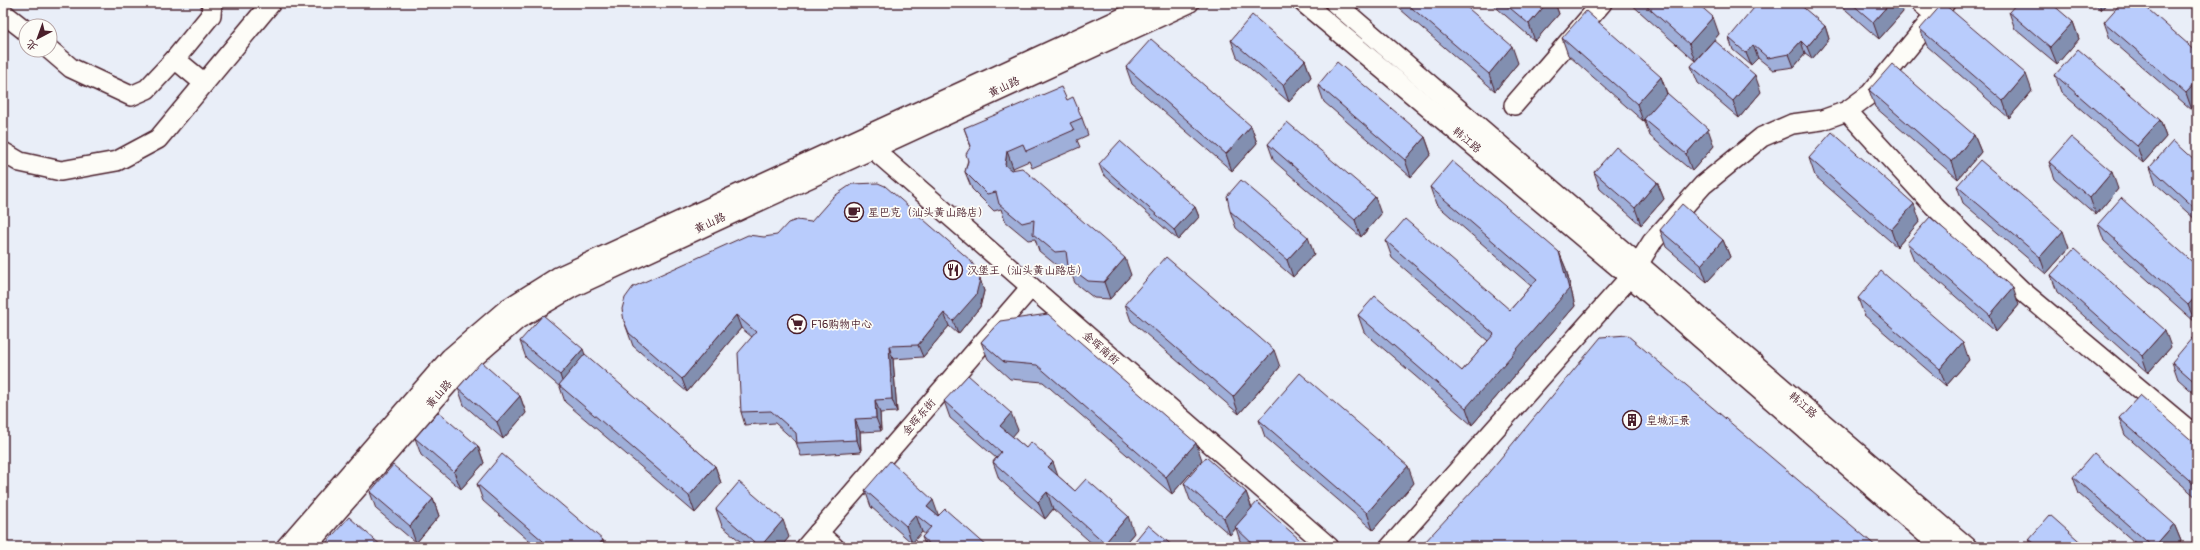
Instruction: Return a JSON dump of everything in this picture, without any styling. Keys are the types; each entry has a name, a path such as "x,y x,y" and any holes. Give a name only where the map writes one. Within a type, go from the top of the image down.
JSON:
{"street":[{"path":"58,57 71,68 131,96 147,90 176,59 212,15 212,3"},
{"path":"3,152 20,162 61,171 118,161 158,139 270,3"},
{"name":"黄山路","path":"286,547 450,358 507,309 558,277 1155,3"},
{"name":"黄山路","path":"306,547 464,366 518,319 572,287 1189,3"},
{"path":"1292,3 1309,7"},
{"name":"韩江路","path":"1335,3 1349,11 1941,547"},
{"path":"1514,105 1602,3"},
{"name":"韩江路","path":"1309,7 1634,270 1968,547"},
{"path":"1390,547 1634,270 1652,242 1703,185 1762,137 1792,124 1822,120 1847,111 1870,94 1934,7"},
{"path":"3,13 18,25"},
{"path":"176,59 204,83"},
{"path":"1847,111 1934,206 2020,290 2197,437"},
{"name":"金晖南街","path":"872,148 1329,547"},
{"name":"金晖东街","path":"812,540 1031,287"},
{"path":"812,540 834,547"}],"building":[{"path":"1406,3 1462,3 1512,46 1489,74"},
{"path":"1504,3 1547,3 1529,24"},
{"path":"1643,3 1697,3 1713,17 1689,44"},
{"path":"1758,3 1798,3 1825,26 1807,47 1801,41 1789,54 1768,58 1753,45 1746,53 1729,38"},
{"path":"1851,3 1890,3 1873,22"},
{"path":"1943,3 2026,74 2003,101 1920,29"},
{"path":"2017,3 2051,3 2073,22 2050,47 2009,12"},
{"path":"2121,3 2141,3 2197,52 2197,81 2186,93 2104,22"},
{"path":"1586,11 1661,77 1637,104 1562,38"},
{"path":"1252,15 1305,60 1283,85 1231,40"},
{"path":"1151,39 1251,126 1226,154 1126,67"},
{"path":"1714,40 1755,75 1733,101 1691,66"},
{"path":"2078,49 2160,120 2137,146 2055,75"},
{"path":"1337,62 1425,137 1405,160 1318,85"},
{"path":"1892,64 1974,135 1952,162 1869,90"},
{"path":"1061,87 1067,100 1073,97 1082,118 1070,123 1074,130 1026,151 1023,144 1007,151 1005,165 1011,170 1022,168 1125,258 1104,282 1088,281 1068,266 1066,251 1055,252 1033,234 1034,220 1022,223 999,204 996,192 987,194 965,172 968,161 966,154 971,146 964,128"},
{"path":"1667,93 1708,129 1686,154 1644,119"},
{"path":"1287,122 1375,197 1355,220 1268,144"},
{"path":"1832,132 1914,204 1891,230 1809,158"},
{"path":"2071,137 2112,172 2090,198 2049,162"},
{"path":"1120,141 1195,207 1174,230 1099,164"},
{"path":"2173,141 2197,163 2197,210 2150,167"},
{"path":"1616,147 1657,182 1635,208 1594,172"},
{"path":"1980,160 2063,231 2040,257 1957,186"},
{"path":"1452,161 1559,252 1569,289 1466,408 1358,315 1375,296 1462,371 1494,334 1386,241 1405,219 1510,310 1537,279 1430,187"},
{"path":"1241,180 1308,237 1287,260 1230,211 1227,196"},
{"name":"F16购物中心","path":"878,183 885,186 970,260 977,270 980,279 976,295 953,321 944,313 918,345 889,346 892,399 875,400 876,418 855,419 857,440 797,443 796,433 771,411 741,412 738,353 756,332 736,315 682,379 629,333 624,321 622,309 625,298 633,287 748,235 764,237 777,235 788,223 797,220 811,222 833,197 852,184"},
{"path":"2121,198 2197,266 2197,295 2188,305 2098,224"},
{"path":"1682,204 1723,240 1701,265 1660,230"},
{"path":"1930,217 2013,288 1990,315 1907,243"},
{"path":"2074,249 2165,330 2142,356 2051,275"},
{"path":"1166,257 1274,350 1233,397 1125,304"},
{"path":"1881,271 1963,342 1940,369 1858,298"},
{"path":"1048,314 1196,443 1166,477 1037,365 1004,362 981,342 1000,321"},
{"path":"543,315 583,349 560,375 520,341"},
{"name":"皇城汇景","path":"1627,335 1877,547 1428,547 1424,543 1485,477 1601,337"},
{"path":"2192,338 2197,342 2197,384 2172,362"},
{"path":"585,354 715,466 689,496 559,385"},
{"path":"481,362 520,396 497,422 458,388"},
{"path":"1300,373 1408,466 1367,513 1259,420"},
{"path":"968,375 1011,413 1000,426 1026,448 1031,442 1053,462 1048,467 1075,491 1086,479 1128,516 1105,543 1047,492 1038,502 993,462 1001,452 944,401"},
{"path":"2140,395 2197,445 2197,487 2119,418"},
{"path":"438,412 478,446 454,472 415,438"},
{"path":"2094,453 2174,524 2154,547 2073,477"},
{"path":"502,454 603,540 597,547 550,547 477,484"},
{"path":"1206,457 1246,492 1224,518 1184,483"},
{"path":"890,461 933,500 927,507 938,516 945,509 988,547 933,547 922,537 931,527 916,515 906,526 865,490"},
{"path":"393,465 433,499 410,526 370,492"},
{"path":"739,482 783,520 760,547 716,509"},
{"path":"1257,502 1308,547 1256,547 1235,527"},
{"path":"2050,515 2086,547 2039,547 2029,539"},
{"path":"349,517 383,547 330,547 326,543"},
{"path":"1148,525 1174,547 1130,547"},
{"path":"2193,541 2197,547 2188,547"}],"place":[{"name":"星巴克（汕头黄山路店）","path":"854,212"},
{"name":"汉堡王（汕头黄山路店）","path":"953,270"},
{"name":"F16购物中心","path":"797,324"},
{"name":"皇城汇景","path":"1632,420"}]}
